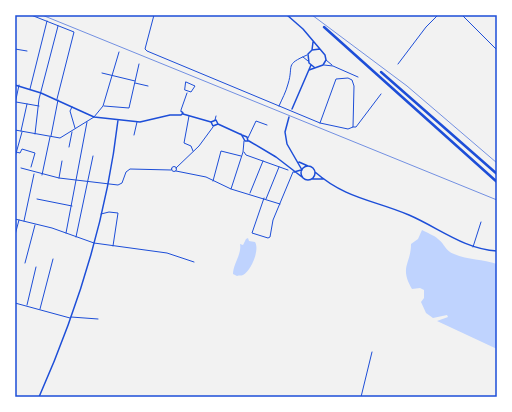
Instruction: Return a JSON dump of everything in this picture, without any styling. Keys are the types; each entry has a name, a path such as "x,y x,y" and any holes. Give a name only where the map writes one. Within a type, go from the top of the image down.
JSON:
{"highway":[{"path":"324,27 497,182"},
{"path":"381,72 497,174"}],"street":[{"path":"31,15 74,32 57,100 42,175"},
{"path":"154,15 145,50 320,123 348,129 356,127 380,94"},
{"path":"287,15 303,29 325,54 326,60 333,66 358,77"},
{"path":"398,64 426,27 438,15"},
{"path":"462,15 497,50"},
{"path":"30,89 47,21"},
{"path":"35,134 41,93 58,26"},
{"path":"279,106 288,84 291,65 296,59 308,54 312,50 314,42"},
{"path":"15,49 27,51"},
{"path":"312,50 320,49"},
{"path":"15,130 50,137 62,137 94,117 103,106 119,52"},
{"path":"308,54 308,61"},
{"path":"302,57 314,67"},
{"path":"323,65 326,60"},
{"path":"103,106 129,108 139,64"},
{"path":"292,109 311,65"},
{"path":"309,70 323,65 333,66"},
{"path":"102,73 148,86"},
{"path":"320,123 336,79 348,78 352,80 354,86 353,127"},
{"path":"179,114 187,92 184,89 186,82 195,86 191,92 187,92"},
{"path":"15,85 41,93 94,117 137,122 183,114 211,122 215,120 216,116"},
{"path":"15,104 19,85"},
{"path":"16,102 39,106"},
{"path":"15,157 22,132 27,104"},
{"path":"72,107 70,111 76,129"},
{"path":"190,116 184,143 191,146 193,152"},
{"path":"289,117 285,132 286,141 291,153 302,170 302,177"},
{"path":"40,396 85,280 108,183 118,120"},
{"path":"215,120 218,124 241,134 246,140 276,157 293,172 306,180 324,179"},
{"path":"66,233 87,121"},
{"path":"134,135 137,122"},
{"path":"211,122 213,126"},
{"path":"231,188 242,156 244,145 256,122 268,125"},
{"path":"171,170 172,167 176,168 193,152 213,126 218,124"},
{"path":"69,147 72,131"},
{"path":"18,148 35,153"},
{"path":"16,152 20,153 22,149"},
{"path":"31,167 36,150"},
{"path":"213,180 221,152 242,156"},
{"path":"243,152 246,155 264,160 288,170"},
{"path":"76,238 93,156"},
{"path":"250,194 264,160"},
{"path":"59,178 62,161"},
{"path":"298,162 312,168 324,179 360,199 415,217 473,247 497,251"},
{"path":"266,199 280,166"},
{"path":"293,172 302,170 308,166"},
{"path":"21,168 34,173 59,178 122,184 126,172 130,169 171,170 194,173 231,188 280,204"},
{"path":"264,198 252,233 270,237 273,220 293,172"},
{"path":"312,179 315,172"},
{"path":"24,222 34,173"},
{"path":"37,199 72,206"},
{"path":"101,214 110,212 118,213 113,246"},
{"path":"15,219 66,233 76,238 94,243 167,253 194,262"},
{"path":"15,235 19,220"},
{"path":"473,247 481,222"},
{"path":"25,263 35,225"},
{"path":"40,310 53,259"},
{"path":"26,306 36,267"},
{"path":"15,303 71,317 98,319"},
{"path":"361,397 372,352"}],"water":[{"path":"422,230 440,241 451,253 497,264 497,349 437,321 448,317 447,315 433,318 426,313 421,302 424,298 424,290 420,288 412,289 406,276 411,244 418,239"},
{"path":"248,238 249,241 255,242 256,255 252,265 246,273 237,276 233,274 234,266 240,252 240,244 243,245"}],"railway":[{"path":"42,15 497,200"},
{"path":"312,15 407,86 497,163"}]}
